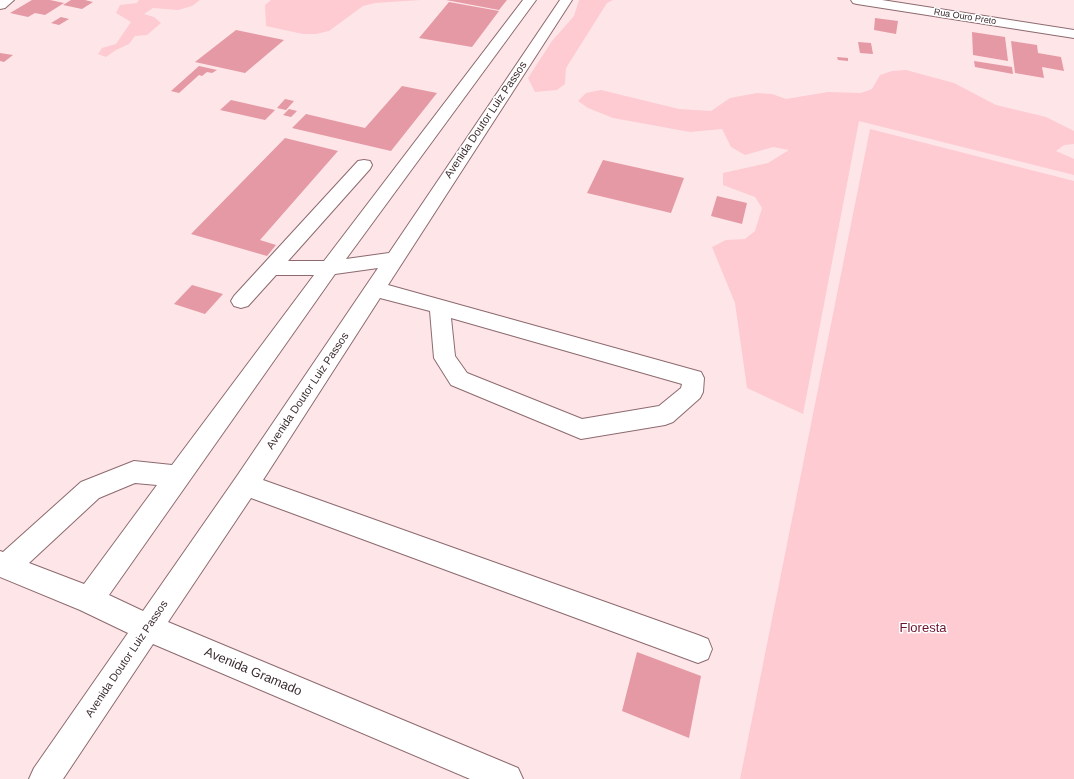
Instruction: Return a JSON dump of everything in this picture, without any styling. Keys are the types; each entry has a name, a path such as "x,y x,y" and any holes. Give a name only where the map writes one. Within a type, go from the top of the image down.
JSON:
{"street":[{"path":"0,5 8,0"},
{"path":"89,600 329,268 530,0"},
{"name":"Avenida Doutor Luiz Passos","path":"45,779 246,484 375,289 393,259 566,0"},
{"name":"Rua Ouro Preto","path":"857,0 1074,34"},
{"path":"241,301 364,165"},
{"path":"270,268 329,268 393,259"},
{"path":"375,289 423,300 440,307 693,378 692,392 664,415 581,429 459,379 445,358 440,307"},
{"path":"3,565 90,490 134,472 179,477"},
{"path":"246,484 274,496 698,650"},
{"name":"Avenida Gramado","path":"3,565 89,600 148,628 507,779"}],"green space":[{"path":"139,0 200,0 192,6 178,10 153,8 144,14 154,17 161,23 147,35 135,36 129,44 106,57 98,54 102,48 116,44 131,22 116,13 120,5 137,3"},
{"path":"271,0 421,0 375,3 363,6 329,31 316,34 303,34 266,26 265,5"},
{"path":"579,0 613,0 607,3 566,68 565,84 557,90 535,92 528,78 552,41 574,16"},
{"path":"906,70 954,83 996,105 1046,117 1074,131 1074,144 1064,145 1056,151 1074,159 1074,175 859,121 803,414 747,388 735,303 712,247 726,240 745,239 755,231 762,208 755,197 723,185 723,173 768,163 789,150 773,147 745,155 731,147 722,129 690,132 613,118 588,108 578,101 586,93 601,90 679,109 711,111 730,98 757,93 772,94 786,99 828,92 861,93 872,89 880,75 892,71"},
{"name":"Floresta","path":"870,129 1074,181 1074,779 740,779"}],"building":[{"path":"32,0 50,0 64,3 45,15 35,13 28,17 10,13"},
{"path":"71,0 85,0 93,2 82,9 63,5"},
{"path":"446,0 507,0 499,10"},
{"path":"449,2 499,11 472,47 419,38"},
{"path":"61,17 69,19 59,25 51,23"},
{"path":"875,18 898,21 896,34 874,30"},
{"path":"236,30 284,40 245,73 195,62"},
{"path":"972,32 1005,37 1008,61 973,55"},
{"path":"1011,41 1037,45 1038,53 1061,57 1064,71 1042,67 1044,78 1015,73"},
{"path":"858,42 871,43 873,54 860,53"},
{"path":"0,53 13,55 4,62 0,61"},
{"path":"837,57 848,58 848,61 838,60"},
{"path":"974,61 1012,67 1013,74 975,67"},
{"path":"199,66 217,70 212,73 207,72 202,76 199,75 179,93 171,91"},
{"path":"402,86 437,93 391,151 292,128 306,114 365,128"},
{"path":"285,99 294,101 286,110 277,108"},
{"path":"231,100 275,110 265,120 220,110"},
{"path":"289,109 297,111 291,117 283,115"},
{"path":"285,138 338,151 260,240 276,245 267,256 191,234"},
{"path":"603,160 684,178 671,213 587,193"},
{"path":"717,196 747,203 742,224 711,216"},
{"path":"192,285 223,294 205,314 174,304"},
{"path":"637,652 701,676 689,738 622,711"}]}
